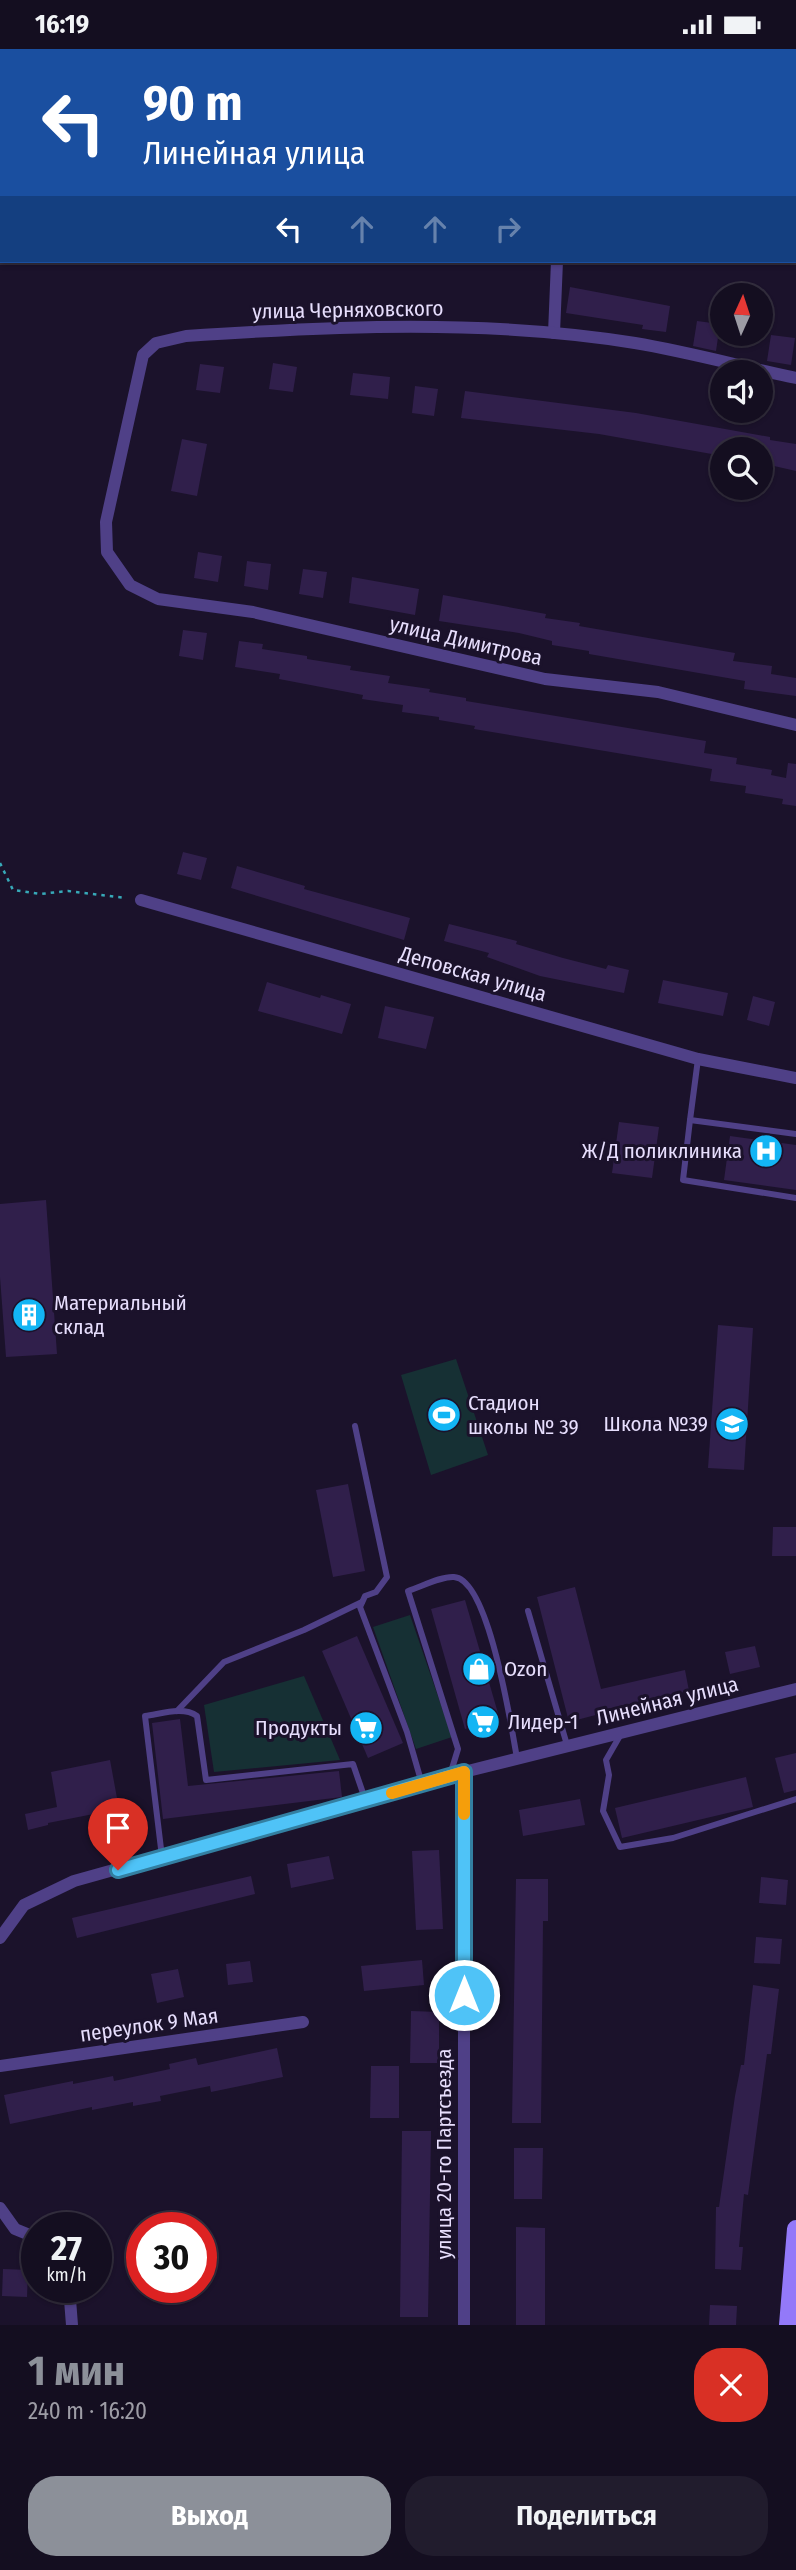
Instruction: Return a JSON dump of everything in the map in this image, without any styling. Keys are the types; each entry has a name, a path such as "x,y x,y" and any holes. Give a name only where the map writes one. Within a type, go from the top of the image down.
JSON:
{"street":[{"path":"554,333 557,263"},
{"name":"улица Черняховского","path":"130,585 107,552 106,522 143,355 156,343 186,336 408,325 554,333 637,344 796,378"},
{"name":"улица Димитрова","path":"130,585 158,599 253,612 545,679 658,692 796,726"},
{"name":"Деповская улица","path":"141,900 698,1059 796,1078"},
{"name":"Линейная улица","path":"0,1938 23,1905 46,1892 449,1776 796,1689"},
{"name":"улица 20-го Партсъезда","path":"464,1772 464,2325"},
{"name":"переулок 9 Мая","path":"0,2066 303,2022"},
{"path":"0,2207 15,2229 21,2231"},
{"path":"788,2325 796,2229"},
{"path":"70,2303 72,2325"}],"lane":[{"path":"698,1059 683,1180 796,1198"},
{"path":"690,1120 796,1133"},
{"path":"355,1426 387,1577 376,1592 365,1596 360,1607 407,1732 422,1784"},
{"path":"449,1776 458,1749 408,1591 453,1577 467,1582 475,1591 490,1632 518,1759"},
{"path":"177,1711 224,1662 304,1630 362,1602"},
{"path":"528,1611 567,1745"},
{"path":"162,1857 145,1716 189,1711 197,1716 206,1780 353,1764 366,1801"},
{"path":"622,1732 606,1760 609,1775 603,1811 620,1847 673,1838 796,1799"}],"path":[{"path":"0,863 13,890 40,894 68,891 141,900"}],"green space":[{"name":"Стадион школы № 39","path":"456,1359 488,1455 431,1475 401,1375"},
{"path":"410,1615 452,1737 416,1749 373,1627"},
{"path":"304,1676 340,1760 214,1772 204,1705"}],"building":[{"path":"570,287 670,306 666,332 642,329 643,325 566,313"},
{"path":"697,321 710,323 710,347 717,347 716,351 693,346"},
{"path":"774,335 795,338 791,365 767,360 769,347 774,347"},
{"path":"273,363 297,367 293,392 269,389"},
{"path":"200,364 224,367 220,393 196,390"},
{"path":"353,373 390,377 388,399 350,395"},
{"path":"415,386 438,389 434,416 412,413"},
{"path":"465,391 636,413 770,437 710,437 710,454 599,434 461,418"},
{"path":"182,439 207,444 197,496 171,491"},
{"path":"773,440 796,444 796,471 773,466"},
{"path":"198,552 222,556 218,582 194,578"},
{"path":"247,561 271,564 268,590 244,586"},
{"path":"303,569 327,572 323,598 299,594"},
{"path":"352,577 419,589 415,615 349,603"},
{"path":"443,595 546,614 545,618 580,623 579,626 735,653 733,661 772,666 771,674 796,678 796,696 744,689 745,681 589,654 589,651 552,645 552,641 519,633 439,621"},
{"path":"183,630 207,633 203,660 179,656"},
{"path":"239,641 263,644 262,649 351,666 350,670 390,676 388,683 430,689 429,692 466,698 466,701 706,741 704,753 737,758 736,764 772,770 771,775 786,778 788,763 796,764 796,806 782,804 783,799 745,793 746,786 710,781 712,769 474,729 475,726 439,720 439,717 402,712 403,705 362,699 363,695 279,679 280,674 235,667"},
{"path":"183,852 207,858 201,880 177,874"},
{"path":"237,866 305,886 304,889 410,918 404,940 231,888"},
{"path":"449,924 517,941 516,944 606,969 608,965 629,970 624,993 540,976 487,957 489,953 444,941"},
{"path":"663,980 728,993 723,1016 658,1003"},
{"path":"267,982 351,1004 342,1034 258,1011"},
{"path":"753,996 775,1002 769,1026 747,1020"},
{"path":"385,1006 434,1017 426,1049 378,1038"},
{"path":"619,1122 659,1127 652,1178 612,1173"},
{"path":"730,1136 796,1145 796,1190 724,1180"},
{"name":"Материальный склад","path":"46,1200 57,1354 6,1357 0,1277 0,1204"},
{"path":"718,1325 753,1328 744,1470 708,1468"},
{"path":"348,1484 365,1571 333,1577 316,1490"},
{"path":"773,1527 796,1527 796,1556 772,1556"},
{"path":"575,1587 601,1689 685,1670 689,1691 606,1709 607,1712 569,1722 537,1597"},
{"path":"465,1600 500,1720 465,1729 431,1609"},
{"path":"357,1636 403,1743 368,1758 322,1651"},
{"path":"755,1646 760,1667 730,1674 725,1652"},
{"path":"180,1719 188,1786 339,1771 342,1797 163,1819 152,1723"},
{"path":"796,1753 796,1790 784,1793 775,1758"},
{"path":"110,1760 119,1809 48,1823 28,1830 25,1814 57,1807 51,1772"},
{"path":"746,1777 753,1807 622,1838 615,1808"},
{"path":"580,1799 585,1825 523,1836 519,1810"},
{"path":"439,1850 443,1929 416,1930 412,1851"},
{"path":"329,1856 334,1879 291,1888 287,1864"},
{"path":"251,1876 255,1894 77,1938 72,1918"},
{"path":"761,1877 788,1880 786,1905 759,1903"},
{"path":"516,1879 548,1879 548,1921 543,1921 541,2123 512,2123"},
{"path":"756,1937 782,1939 780,1964 754,1963"},
{"path":"422,1960 424,1985 364,1991 361,1966"},
{"path":"250,1961 253,1982 228,1985 226,1964"},
{"path":"178,1969 184,1997 157,2003 151,1974"},
{"path":"753,1985 779,1989 771,2054 767,2054 748,2195 744,2194 739,2247 743,2247 741,2270 715,2269 716,2207 719,2207 741,2065 744,2065"},
{"path":"411,2011 439,2012 439,2063 410,2063"},
{"path":"277,2048 283,2077 211,2092 210,2086 160,2096 161,2101 133,2106 133,2102 92,2110 92,2107 10,2124 4,2095 73,2081 73,2084 113,2076 114,2081 170,2069 169,2064 196,2058 198,2065"},
{"path":"371,2066 399,2066 399,2118 370,2118"},
{"path":"402,2131 431,2131 428,2317 400,2317"},
{"path":"514,2148 543,2148 542,2199 514,2199"},
{"path":"516,2227 545,2228 545,2325 516,2325"},
{"path":"3,2269 21,2270 21,2297 2,2296"},
{"path":"710,2305 737,2306 736,2325 709,2325"}],"slow traffic":[{"path":"392,1793 464,1772 464,1814"}],"place":[{"name":"Ж/Д поликлиника","path":"766,1151"},
{"name":"Материальный склад","path":"29,1315"},
{"name":"Стадион школы № 39","path":"444,1415"},
{"name":"Школа №39","path":"732,1424"},
{"name":"Ozon","path":"479,1669"},
{"name":"Лидер-1","path":"483,1722"},
{"name":"Продукты","path":"366,1728"}],"route":[{"path":"118,1870 464,1772 464,1995"}]}
